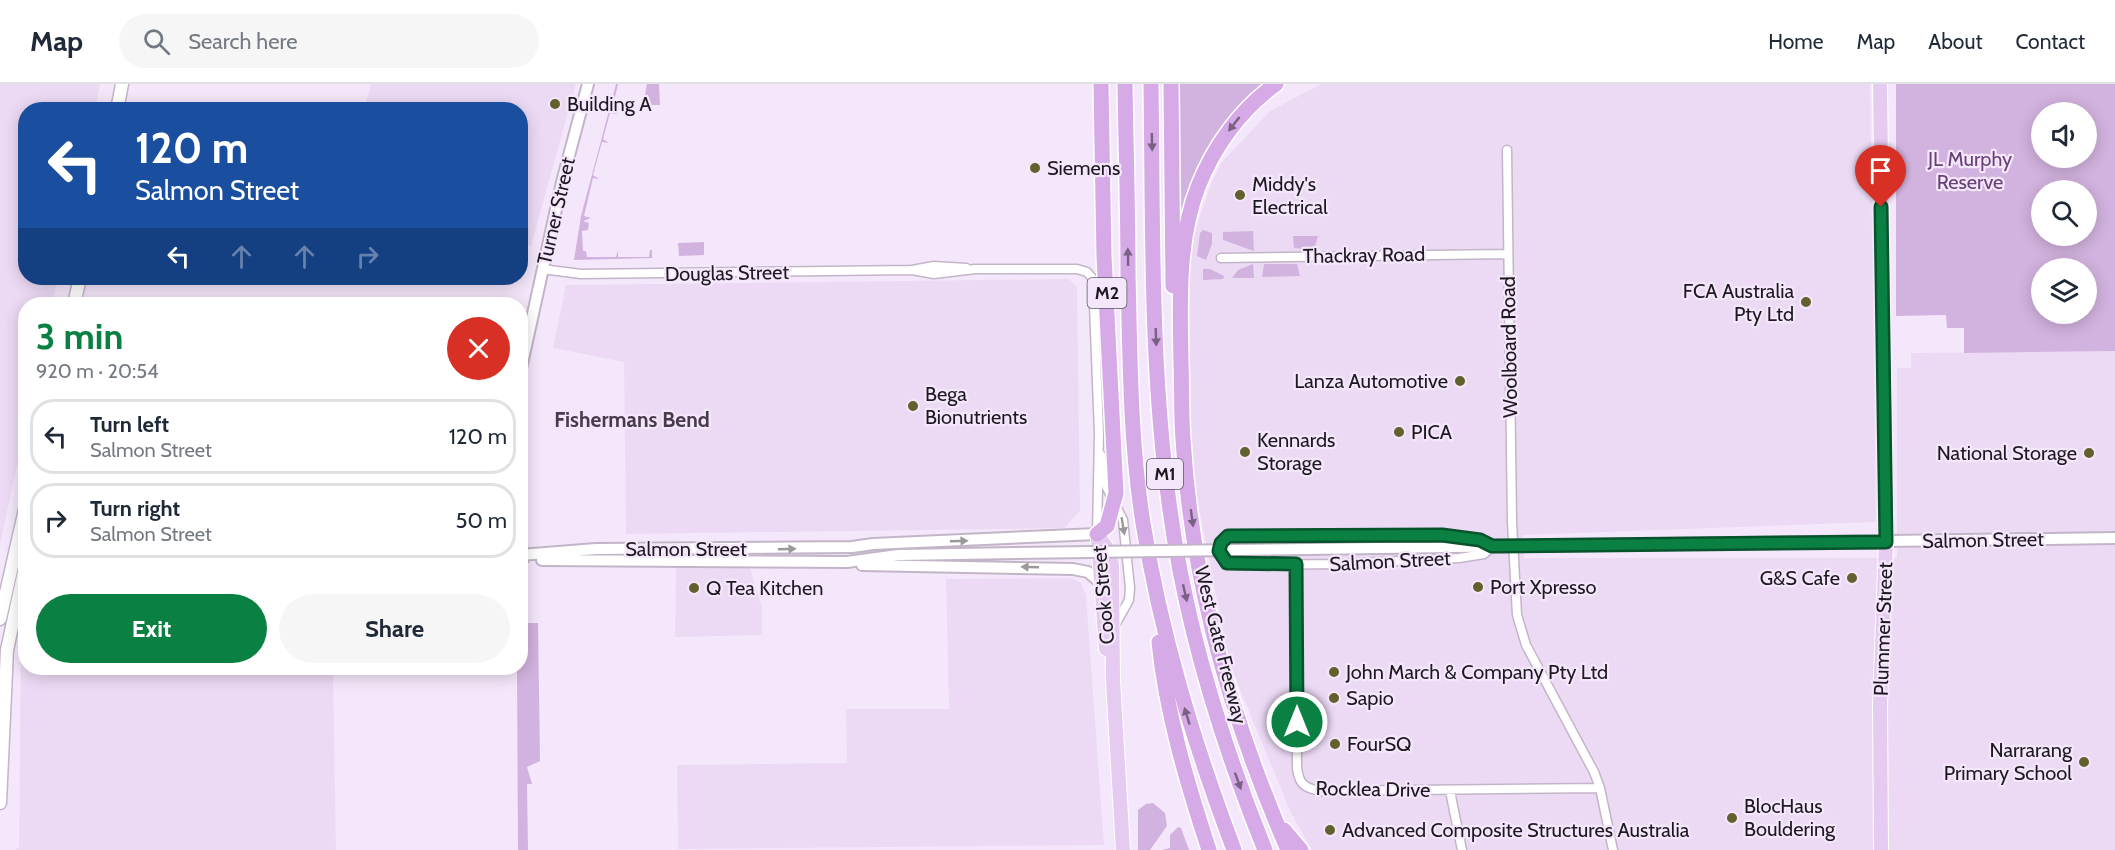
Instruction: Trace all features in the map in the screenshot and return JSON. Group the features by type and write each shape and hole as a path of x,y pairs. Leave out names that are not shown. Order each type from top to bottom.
{"highway":[{"name":"M2","path":"1102,84 1110,243 1125,421 1138,484"},
{"name":"M2","path":"1097,534 1107,526 1115,502 1116,452 1104,256 1102,84"},
{"name":"M1","path":"1125,84 1129,345 1138,484 1153,580 1182,699 1234,850"},
{"name":"West Gate Freeway","path":"1151,84 1158,397 1170,513 1182,579 1208,689 1236,775 1266,850"},
{"name":"M1","path":"1171,84 1173,269 1177,374 1194,530 1206,592 1234,706 1275,822 1288,850"},
{"path":"1183,439 1182,296 1190,213 1200,182 1219,145 1236,121 1276,84"},
{"path":"1153,580 1162,672 1195,807 1209,850"},
{"path":"1275,822 1301,850"}],"main road":[{"path":"119,102 122,84"},
{"name":"Plummer Street","path":"1880,84 1886,542 1880,704 1881,850"},
{"name":"Cook Street","path":"1097,534 1106,648 1113,680"},
{"name":"Cook Street","path":"1097,534 1107,548 1112,564 1115,626 1113,680 1125,846"},
{"path":"0,619 18,539"},
{"path":"0,803 6,652 18,598"}],"street":[{"name":"Turner Street","path":"528,336 542,269 588,84"},
{"name":"Woolboard Road","path":"1507,150 1513,545"},
{"name":"Thackray Road","path":"1221,258 1507,254"},
{"name":"Douglas Street","path":"542,269 581,274 912,270 954,266 975,269 1073,269 1086,272 1093,279 1095,288 1099,434"},
{"name":"Cook Street","path":"1099,434 1105,482 1122,520 1130,597 1115,626"},
{"path":"1097,534 1099,434"},
{"name":"Salmon Street","path":"528,557 852,547 873,544 1097,534"},
{"name":"Salmon Street","path":"1294,535 1442,535 1480,540 1492,546 1484,554 1459,558 1296,564 1231,564 1221,557 1220,547 1225,538 1232,536 1294,535"},
{"path":"1060,536 1069,549 1064,568"},
{"name":"Salmon Street","path":"847,562 898,555 2115,538"},
{"path":"1513,545 1516,603 1522,636 1600,788 1613,850"},
{"name":"Salmon Street","path":"852,547 898,555"},
{"name":"Salmon Street","path":"667,554 847,562 863,565 1064,568 1088,572 1102,584"},
{"path":"13,560 18,561"},
{"name":"Rocklea Drive","path":"1296,564 1299,780 1303,786 1321,791 1600,788"},
{"name":"Rocklea Drive","path":"1450,791 1462,850"}],"shaded area":[{"path":"0,84 100,84 96,102 18,102 18,285 56,285 54,297 18,297 18,460 0,545"},
{"path":"371,84 576,84 531,246 528,245 528,102 366,102"},
{"path":"1321,84 1870,84 1876,522 1523,535 1524,558 1897,558 1897,368 1911,368 1911,353 2115,351 2115,850 1312,850 1291,813 1230,665 1193,479 1185,311 1188,268 1194,234 1211,184 1221,163 1270,111"},
{"path":"1069,279 1077,287 1080,511 1064,528 626,534 624,362 553,348 566,285"},
{"path":"749,564 762,608 762,635 675,637 676,565"},
{"path":"1071,578 1081,583 1086,595 1104,845 678,849 677,765 847,763 846,709 949,709 946,579"},
{"path":"21,675 333,675 336,850 16,850 19,846"}],"green space":[{"path":"616,84 618,84 612,110 618,112 617,114 610,113 603,139 609,143 602,142 593,175 599,179 593,178 584,216 591,218 583,221 589,223 588,230 582,231 583,251 586,251 587,257 616,257 618,250 618,257 649,257 650,250 652,250 652,258 574,260 581,216"},
{"path":"647,84 659,84 660,105 643,105"},
{"path":"1178,84 1263,84 1222,127 1195,179 1183,217 1179,216"},
{"name":"JL Murphy Reserve","path":"1896,84 2115,84 2115,351 1964,353 1964,328 1947,328 1946,315 1896,316"},
{"path":"1203,230 1212,233 1212,244 1206,260 1197,256 1200,233"},
{"path":"1253,231 1254,251 1223,240 1223,232"},
{"path":"1293,236 1318,236 1314,250 1294,248"},
{"path":"704,242 704,255 679,256 678,243"},
{"path":"1253,264 1254,278 1232,278 1238,270"},
{"path":"1264,264 1297,264 1300,276 1262,277"},
{"path":"1203,269 1210,269 1224,276 1223,279 1203,280"},
{"path":"528,623 538,623 540,761 527,767 532,784 527,784 528,850 518,850 517,675 528,675"},
{"path":"1153,803 1165,813 1167,826 1150,850 1138,850 1138,810 1146,804"},
{"path":"1178,827 1181,828 1189,850 1162,850 1170,848 1170,835"}],"place":[{"name":"Building A","path":"555,104"},
{"name":"Siemens","path":"1035,168"},
{"name":"Middy's Electrical","path":"1240,195"},
{"name":"FCA Australia Pty Ltd","path":"1806,302"},
{"name":"Lanza Automotive","path":"1460,381"},
{"name":"Bega Bionutrients","path":"913,406"},
{"name":"PICA","path":"1399,432"},
{"name":"Kennards Storage","path":"1245,452"},
{"name":"National Storage","path":"2089,453"},
{"name":"G&S Cafe","path":"1852,578"},
{"name":"Port Xpresso","path":"1478,587"},
{"name":"Q Tea Kitchen","path":"694,588"},
{"name":"John March & Company Pty Ltd","path":"1334,672"},
{"name":"Sapio","path":"1334,698"},
{"name":"FourSQ","path":"1335,744"},
{"name":"Narrarang Primary School","path":"2084,762"},
{"name":"BlocHaus Bouldering","path":"1732,818"},
{"name":"Advanced Composite Structures Australia","path":"1330,830"}],"district":[{"name":"Fishermans Bend","path":"632,420"}],"route":[{"path":"1297,722 1296,564 1236,565 1227,563 1219,551 1221,543 1228,536 1442,535 1480,540 1492,546 1886,542 1881,207"}]}
